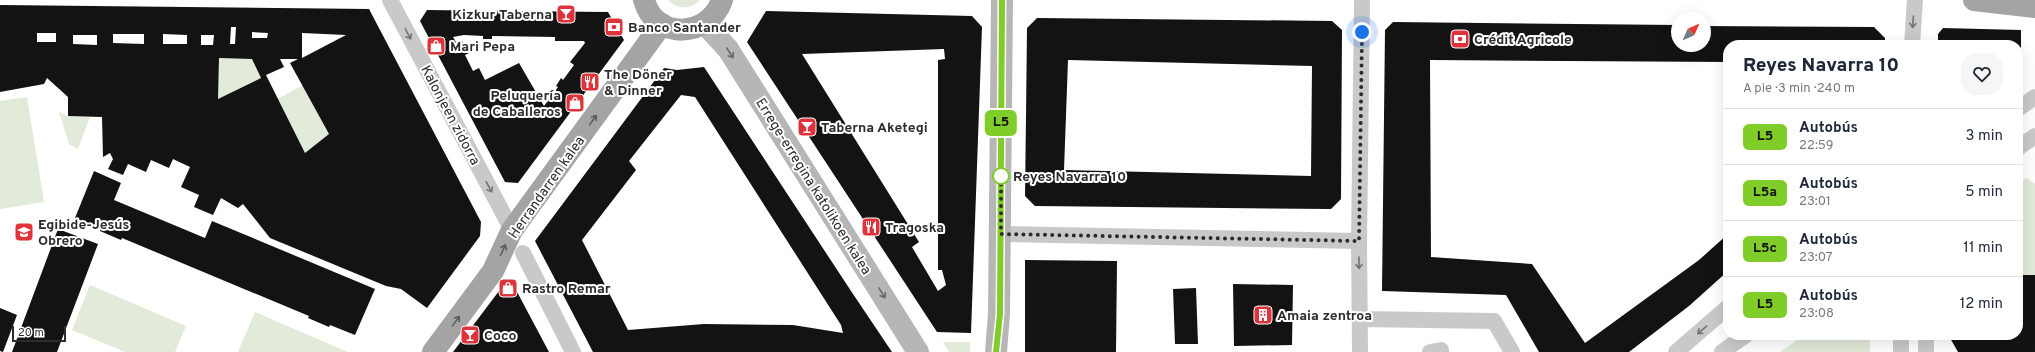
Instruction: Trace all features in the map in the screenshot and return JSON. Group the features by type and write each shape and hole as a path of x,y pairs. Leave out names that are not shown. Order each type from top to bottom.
{"main road":[{"path":"644,0 650,12 662,24 683,30 704,24 712,18 723,0"},
{"path":"996,352 1000,314 1002,0"},
{"path":"1974,0 2035,6"},
{"name":"Herrandarren kalea","path":"433,352 493,270 512,230 636,62 662,24"},
{"name":"Errege-erregina katolikoen kalea","path":"704,24 728,49 918,352"}],"street":[{"name":"Kalonjeen zidorra","path":"390,0 512,230"},
{"path":"1360,352 1359,241 1362,0"},
{"path":"1912,40 1915,0"},
{"path":"2023,105 2035,97"},
{"path":"2023,144 2035,136"},
{"path":"1001,234 1359,241"},
{"path":"523,253 573,352"},
{"path":"1676,352 1723,311"},
{"path":"1360,319 1494,321 1512,352"},
{"path":"1722,352 1739,340"},
{"path":"1901,340 1901,352"},
{"path":"1926,340 1926,352"},
{"path":"1430,352 1441,350 1441,352"}],"green space":[{"path":"668,0 700,0 692,6 684,8 676,6"},
{"path":"219,58 252,59 261,78 218,99"},
{"path":"303,85 329,134 305,153 278,99"},
{"path":"27,97 44,202 0,209 0,101"},
{"path":"59,112 68,116 90,117 78,149 69,144"},
{"path":"2026,178 2035,184 2035,275 2023,275 2023,180"},
{"path":"90,285 186,326 175,352 125,352 72,330"},
{"path":"255,312 348,352 238,352"},
{"path":"1797,340 1870,340 1870,352 1780,352"},
{"path":"943,342 970,342 970,352 949,352"}],"building":[{"path":"0,5 369,9 481,222 480,236 427,308 401,289 386,286 270,238 243,204 238,208 221,198 213,215 194,207 199,195 181,187 190,167 173,159 169,168 151,160 146,172 128,164 123,175 108,169 113,159 110,153 103,157 102,117 68,116 68,97 47,78 44,84 0,92","holes":["231,27 236,27 235,44 230,44","252,32 268,33 267,38 252,38","37,33 56,33 56,42 37,42","302,33 346,35 302,58","113,34 144,34 144,44 113,43","163,34 187,35 187,44 163,44","73,35 97,35 97,45 73,44","201,35 214,35 213,45 201,45","219,58 252,59 261,78 218,99","280,59 298,59 290,63 329,134 305,153 266,75 284,67"]},
{"path":"427,10 608,12 624,40 518,183 505,182 420,21","holes":["464,35 483,36 483,39 492,39 492,36 555,37 555,41 584,41 585,43 570,62 574,65 563,80 561,78 556,86 558,87 544,106 519,63 485,80 479,68 473,71 465,55 469,53 462,41 457,44 453,37"]},
{"path":"766,11 972,16 982,27 971,333 937,332 747,42","holes":["944,49 945,59 938,60 938,270 942,270 946,285 938,291 912,247 919,242 802,54"]},
{"path":"1037,18 1332,21 1342,30 1341,199 1331,209 1035,206 1025,196 1027,28","holes":["1068,60 1312,66 1311,176 1064,170"]},
{"path":"1393,22 1671,25 1671,52 1711,52 1711,26 1874,27 1885,38 1885,40 1723,40 1723,62 1430,60 1431,257 1532,264 1585,343 1699,260 1723,238 1723,275 1689,306 1629,352 1539,352 1506,295 1382,291 1385,30"},
{"path":"1943,28 2021,30 2021,40 1938,40 1938,34"},
{"path":"704,67 892,352 593,352 535,241 664,68 677,70","holes":["681,95 695,97 841,325 843,333 793,325 704,324 628,330 582,240 636,170 629,161"]},
{"path":"94,171 121,183 114,200 205,238 212,221 375,289 355,335 330,325 329,327 308,318 309,316 122,238 121,240 75,218"},
{"path":"58,229 98,244 57,352 12,352"},
{"path":"1025,260 1117,261 1116,352 1025,352"},
{"path":"2023,275 2035,275 2035,352 1958,352 1951,340 2023,340"},
{"name":"Amaia zentroa","path":"1233,284 1293,285 1292,345 1234,346"},
{"path":"502,287 515,288 549,352 453,352"},
{"path":"1196,288 1198,344 1175,344 1173,289"},
{"path":"0,308 17,315 3,352 0,351"}],"bus line":[{"name":"L5","path":"996,352 1000,314 1002,0"}],"place":[{"name":"Kizkur Taberna","path":"566,14"},
{"name":"Banco Santander","path":"614,27"},
{"name":"Crédit Agricole","path":"1460,39"},
{"name":"Mari Pepa","path":"436,46"},
{"name":"The Döner & Dinner","path":"590,82"},
{"name":"Peluquería de Caballeros","path":"575,103"},
{"name":"Taberna Aketegi","path":"807,127"},
{"name":"Reyes Navarra 10","path":"1001,176"},
{"name":"Tragoska","path":"871,227"},
{"name":"Egibide-Jesús Obrero","path":"24,232"},
{"name":"Rastro Remar","path":"508,288"},
{"name":"Amaia zentroa","path":"1263,315"},
{"name":"Coco","path":"470,335"}],"route":[{"path":"1001,176 1001,173 1001,234 1359,241 1362,32"}]}
